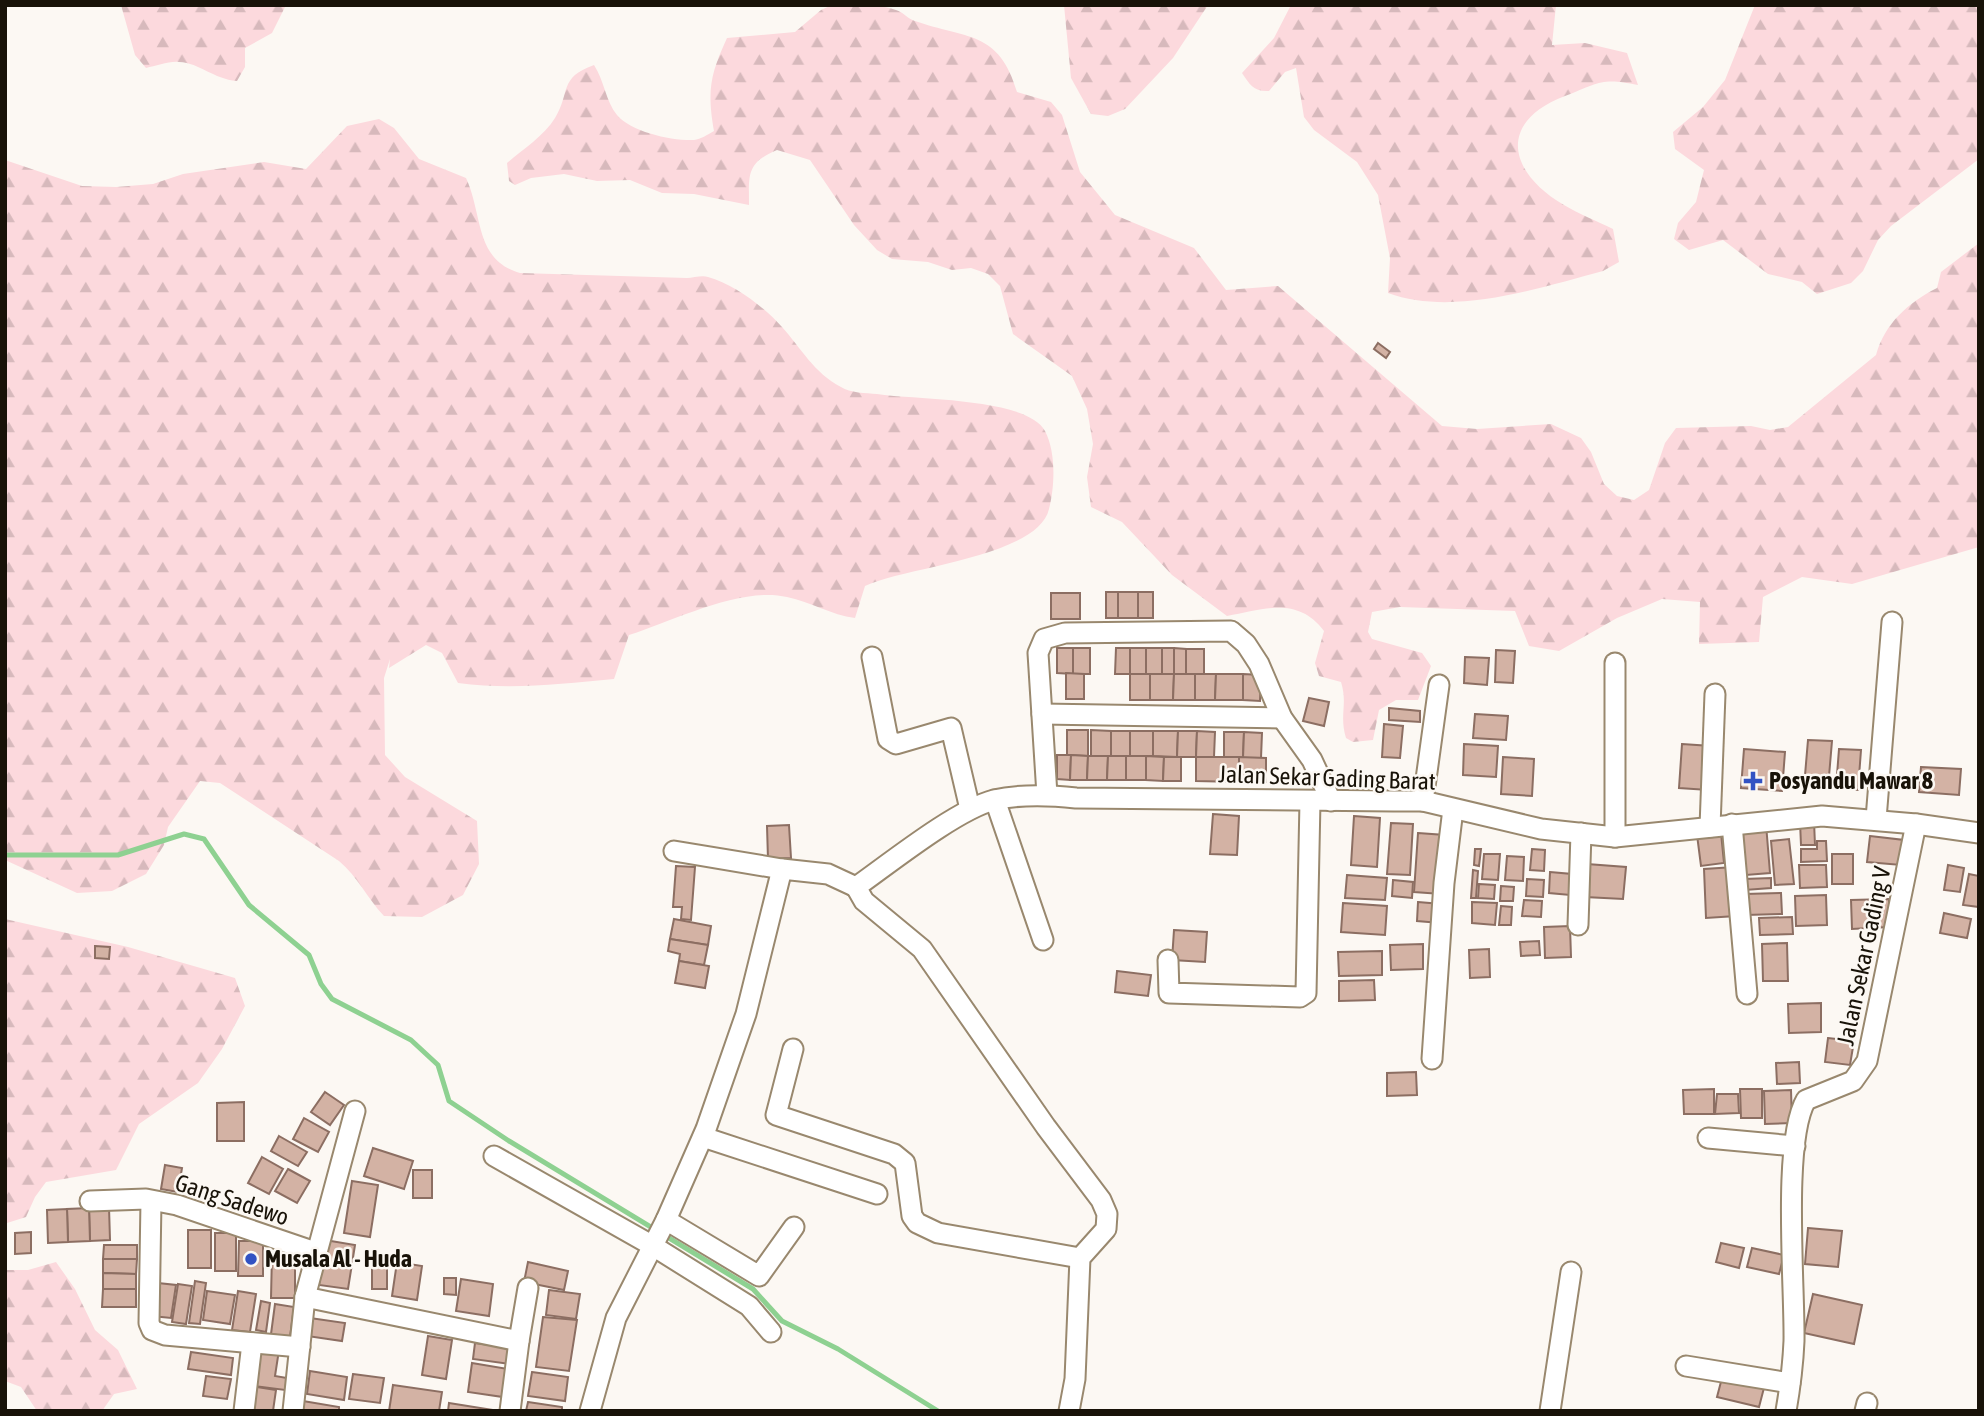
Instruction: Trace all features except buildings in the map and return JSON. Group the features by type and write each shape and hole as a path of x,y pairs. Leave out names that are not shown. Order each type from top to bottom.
{"street":[{"path":"1876,819 1892,622"},
{"path":"1047,795 1038,653 1044,639 1065,632 1231,631 1246,644 1259,664 1282,718 1312,760 1331,801"},
{"path":"872,657 888,739 896,744 951,728 971,809"},
{"path":"1615,663 1615,837"},
{"path":"1423,802 1439,685"},
{"path":"1710,827 1715,694"},
{"path":"1042,714 1282,718"},
{"name":"Jalan Sekar Gading Barat","path":"856,887 971,809 995,800 1047,795 1423,802 1541,829 1615,837 1822,816 1876,819 1979,833"},
{"path":"995,800 1044,940"},
{"path":"1168,960 1169,993 1300,997 1306,993 1310,801"},
{"path":"1432,1059 1444,883 1453,809"},
{"path":"1732,824 1747,994"},
{"name":"Jalan Sekar Gading V","path":"1795,1146 1798,1119 1806,1100 1853,1081 1867,1061 1916,824"},
{"path":"1578,925 1581,833"},
{"path":"674,851 828,874 856,887 873,909 922,949 1046,1127 1101,1200 1107,1214 1106,1229 1080,1258 1075,1378 1069,1411"},
{"path":"590,1411 617,1318 664,1224 703,1137 746,1014 782,869"},
{"path":"793,1049 776,1115 900,1159 905,1163 912,1216 917,1223 938,1233 1080,1258"},
{"name":"Gang Sadewo","path":"293,1411 305,1297 355,1111"},
{"path":"703,1137 877,1194"},
{"path":"1708,1138 1795,1146 1794,1342 1786,1411"},
{"path":"494,1156 653,1245 749,1306 771,1332"},
{"path":"151,1200 149,1323 152,1330 165,1335 300,1347"},
{"name":"Gang Sadewo","path":"90,1201 151,1200 177,1205 315,1252"},
{"path":"664,1224 759,1276 794,1227"},
{"path":"1550,1411 1571,1272"},
{"path":"510,1411 528,1288"},
{"path":"305,1297 519,1341"},
{"path":"244,1411 252,1343"},
{"path":"1686,1366 1790,1383"}],"green space":[{"path":"121,5 286,5 272,33 245,48 245,67 237,81 228,80 187,63 171,62 146,68 135,55"},
{"path":"832,5 881,6 899,11 912,20 965,35 990,47 1001,57 1010,72 1017,92 1051,102 1062,115 1080,172 1115,215 1194,248 1226,290 1278,286 1442,426 1477,429 1551,424 1581,438 1591,452 1604,484 1617,496 1634,500 1649,490 1665,443 1676,428 1751,426 1770,430 1788,427 1876,355 1885,333 1899,315 1916,300 1937,288 1941,272 1979,243 1979,547 1852,584 1802,577 1763,597 1759,642 1699,644 1700,602 1662,599 1617,618 1559,651 1529,646 1515,611 1400,607 1372,612 1368,632 1372,639 1422,653 1431,666 1418,700 1396,700 1379,710 1373,740 1353,742 1346,738 1344,730 1341,682 1319,676 1315,663 1324,631 1314,620 1292,609 1280,608 1227,616 1172,575 1122,522 1091,507 1087,477 1093,444 1087,409 1072,376 1013,334 1000,286 988,274 971,268 952,270 928,262 892,259 877,250 854,225 810,160 777,150 760,160 751,171 749,205 694,194 662,193 630,180 597,181 564,174 531,178 515,185 509,181 507,163 550,125 560,109 570,81 583,70 594,65 613,110 623,121 642,131 664,137 697,139 714,131 712,83 727,38 795,32 821,10"},
{"path":"1064,5 1208,5 1173,58 1125,109 1108,116 1091,114 1071,78"},
{"path":"1291,5 1556,5 1552,45 1585,43 1627,53 1638,85 1600,83 1543,107 1528,119 1520,133 1518,148 1522,163 1531,178 1545,192 1570,208 1613,229 1619,262 1603,271 1552,285 1468,301 1413,300 1388,293 1390,258 1378,195 1357,162 1314,130 1304,117 1296,68 1285,72 1269,91 1253,87 1242,73 1274,38"},
{"path":"1755,5 1979,5 1979,159 1891,226 1878,240 1863,271 1851,283 1817,294 1802,282 1768,274 1723,240 1689,250 1674,239 1678,223 1696,202 1704,170 1675,149 1673,132 1703,107 1725,80"},
{"path":"379,119 394,128 419,159 466,178 487,247 505,267 520,273 708,277 728,285 758,304 782,327 823,375 845,389 993,406 1034,420 1049,439 1053,459 1049,509 1040,525 1021,539 968,558 865,586 855,618 787,597 749,596 728,600 629,635 614,679 536,686 478,685 458,683 442,653 426,645 389,668 390,659 384,678 385,755 405,777 477,821 479,864 463,895 422,917 384,916 339,861 220,783 200,781 168,827 164,845 146,874 112,891 77,893 5,860 5,160 82,186 153,184 183,174 264,162 306,169 347,126"},
{"path":"5,919 128,947 235,978 245,1006 222,1049 198,1083 139,1124 116,1170 46,1182 35,1197 26,1217 7,1223 5,1247"},
{"path":"56,1262 75,1289 95,1330 118,1350 137,1389 114,1394 102,1411 37,1411 21,1387 5,1381 5,1270 28,1270"}],"waterway":[{"path":"5,855 118,855 184,834 204,839 249,905 309,955 321,984 332,999 411,1040 438,1065 449,1101 509,1141 753,1289 782,1321 838,1349 938,1411"}],"place":[{"name":"Posyandu Mawar 8","path":"1753,781"},
{"name":"Musala Al - Huda","path":"251,1259"}]}
